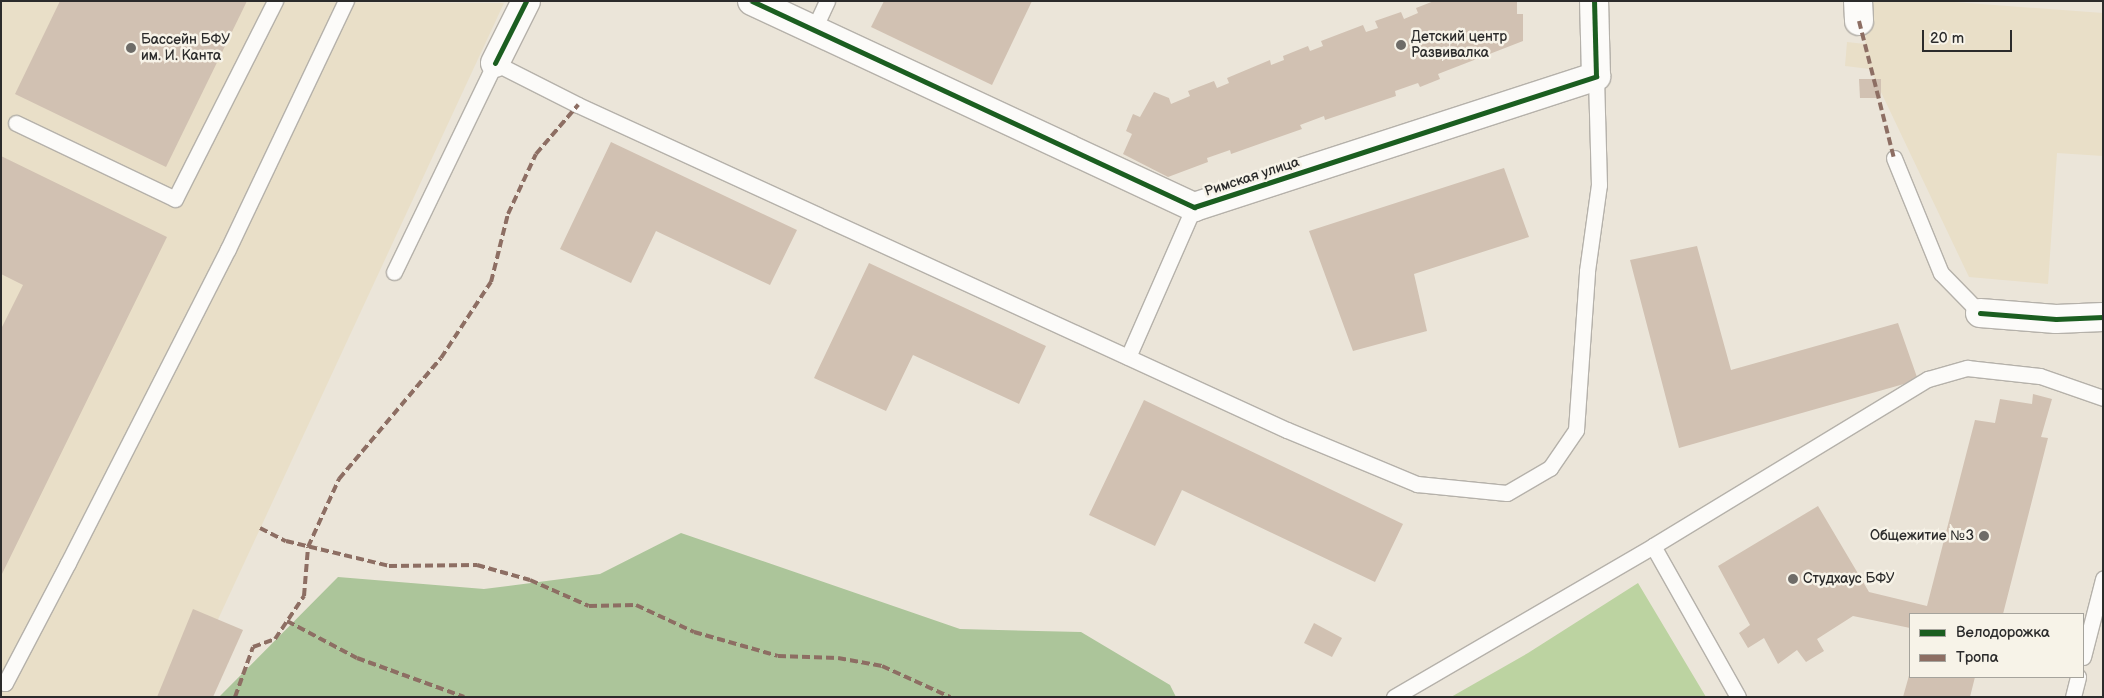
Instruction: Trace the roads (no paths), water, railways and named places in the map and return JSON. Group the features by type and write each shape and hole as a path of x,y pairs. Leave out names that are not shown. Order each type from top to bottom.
{"street":[{"path":"495,63 526,1"},
{"name":"Римская улица","path":"752,1 1194,208 1596,76"},
{"path":"1594,1 1596,76"},
{"path":"1980,313 2056,319 2103,317"}],"lane":[{"path":"16,123 175,199 275,1"},
{"path":"1,682 5,683 64,571 219,266 346,1"},
{"path":"813,31 827,1"},
{"path":"394,272 495,63 578,105 1287,430 1417,484 1507,493 1550,468 1576,430 1587,271 1599,185 1596,76"},
{"path":"1894,158 1941,274 1980,313"},
{"path":"1128,357 1194,208"},
{"path":"1394,697 1653,546 1928,379 1967,368 2040,376 2103,398"},
{"path":"1653,546 1738,697"},
{"path":"2084,655 2096,637 2103,579"},
{"path":"2073,697 2078,678"}],"place":[{"name":"Детский центр Развивалка","path":"1401,45"},
{"name":"Басcейн БФУ им. И. Канта","path":"131,48"},
{"name":"Общежитие №3","path":"1984,536"},
{"name":"Студхаус БФУ","path":"1793,579"}]}
